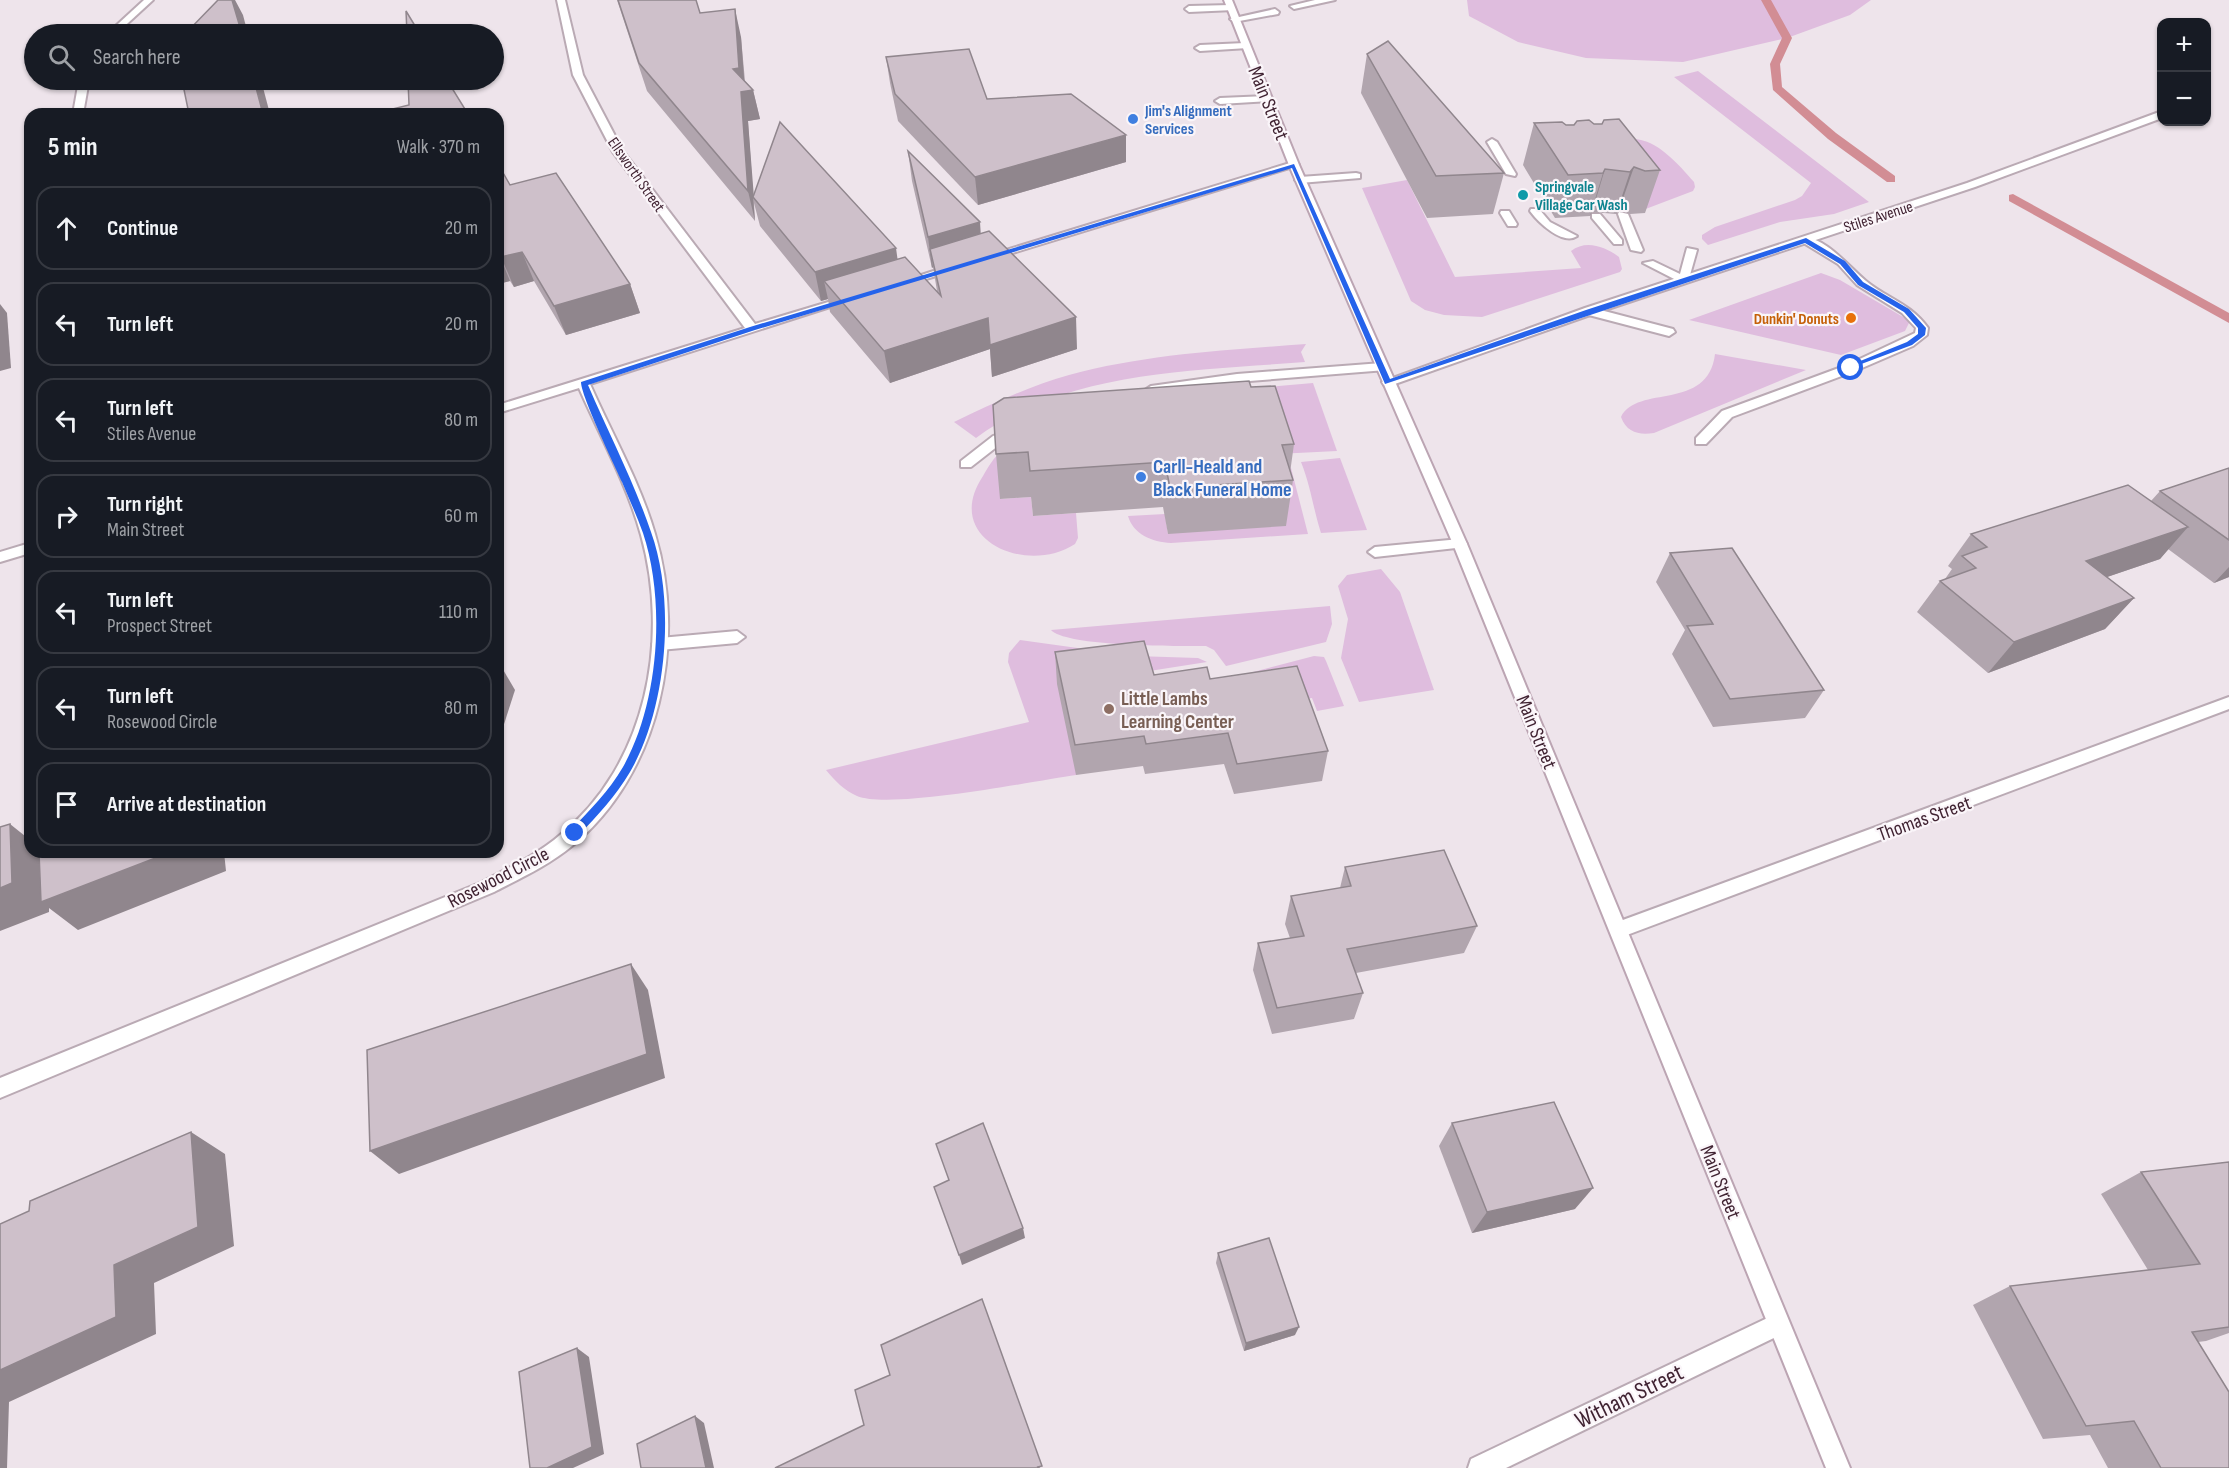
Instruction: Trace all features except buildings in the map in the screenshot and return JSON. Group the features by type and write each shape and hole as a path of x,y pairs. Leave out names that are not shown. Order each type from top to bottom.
{"street":[{"path":"122,24 149,0"},
{"name":"Ellsworth Street","path":"561,0 578,75 618,152 752,328"},
{"path":"1294,6 1331,0"},
{"path":"1189,9 1275,12"},
{"name":"Main Street","path":"1231,9 1297,173 1460,544 1838,1468"},
{"path":"1200,48 1245,46"},
{"path":"79,108 82,90"},
{"path":"1220,101 1268,99"},
{"name":"Stiles Avenue","path":"1141,392 1237,378 1385,375 1589,311 1971,185 2157,116"},
{"path":"1491,142 1511,174"},
{"path":"893,286 1297,173 1356,176"},
{"path":"1535,211 1546,224 1571,236"},
{"path":"1505,213 1512,224"},
{"path":"1623,214 1638,250"},
{"path":"1596,216 1618,242"},
{"path":"1701,441 1727,414 1851,368 1909,344 1921,335 1922,328 1915,318 1861,283 1842,262 1806,240"},
{"path":"1649,263 1684,280 1690,250"},
{"path":"504,407 584,384 752,328 861,295"},
{"path":"1589,311 1669,332"},
{"name":"Rosewood Circle","path":"0,1088 488,887 534,863 575,833 605,801 627,769 643,735 654,690 660,644 661,603 648,534 584,384"},
{"path":"966,464 998,440 1030,426"},
{"path":"1375,552 1460,544"},
{"path":"0,557 24,550"},
{"path":"660,644 737,637"},
{"name":"Thomas Street","path":"1619,930 2229,703"},
{"name":"Witham Street","path":"1480,1468 1778,1324"}],"shaded area":[{"path":"1467,0 1871,0 1850,15 1787,38 1683,62 1586,58 1518,42 1469,16"},
{"path":"1698,71 1869,202 1834,214 1780,222 1708,245 1702,239 1702,235 1715,227 1795,200 1802,196 1811,183 1674,77"},
{"path":"1633,139 1651,143 1667,154 1694,182 1693,191 1643,210"},
{"path":"1407,180 1455,277 1581,268 1571,251 1583,245 1608,250 1619,257 1622,269 1620,272 1482,317 1444,315 1425,310 1411,301 1362,188"},
{"path":"1821,273 1840,280 1910,321 1905,331 1841,355 1689,320"},
{"path":"1306,344 1301,352 1305,362 1177,372 1092,386 1051,399 1012,416 976,438 954,422 1040,384 1098,368 1187,354"},
{"path":"1715,354 1806,370 1654,433 1634,432 1627,427 1621,417 1629,407 1641,401 1686,391 1700,384 1710,372"},
{"path":"1313,383 1337,451 1277,454 1220,391"},
{"path":"1002,451 1000,499 1031,497 1033,516 1076,513 1078,538 1075,544 1055,553 1034,556 1013,553 995,546 981,534 973,518 973,498 989,466"},
{"path":"1340,458 1367,530 1321,533 1301,462"},
{"path":"1290,464 1308,534 1171,543 1144,536 1134,528 1128,516 1165,514 1168,534"},
{"path":"1381,569 1400,592 1434,690 1359,702 1341,658 1348,619 1338,586 1347,575"},
{"path":"1330,606 1332,624 1326,642 1226,666 1214,650 1206,646 1100,643 1061,636 1051,630"},
{"path":"1020,640 1135,656 1198,658 1207,662 1143,672 1076,775 930,797 874,799 857,796 848,791 826,770 1029,722 1008,662 1009,653"},
{"path":"1314,656 1324,657 1344,706 1317,711 1312,698 1292,701 1238,676"}],"waterway":[{"path":"1766,0 1787,38 1775,64 1777,88 1832,136 1891,179"},
{"path":"2013,198 2229,319"}],"place":[{"name":"Jim's Alignment Services","path":"1133,119"},
{"name":"Springvale Village Car Wash","path":"1523,195"},
{"name":"Dunkin' Donuts","path":"1851,318"},
{"name":"Carll-Heald and Black Funeral Home","path":"1141,477"},
{"name":"Little Lambs Learning Center","path":"1109,709"}],"route":[{"path":"575,833 605,801 627,769 643,735 654,690 660,644 661,603 657,569 648,534 584,384 752,328 1294,165 1388,382 1589,311 1806,240 1842,262 1861,283 1906,310 1920,323 1922,328 1921,335 1909,344 1851,368"}]}
